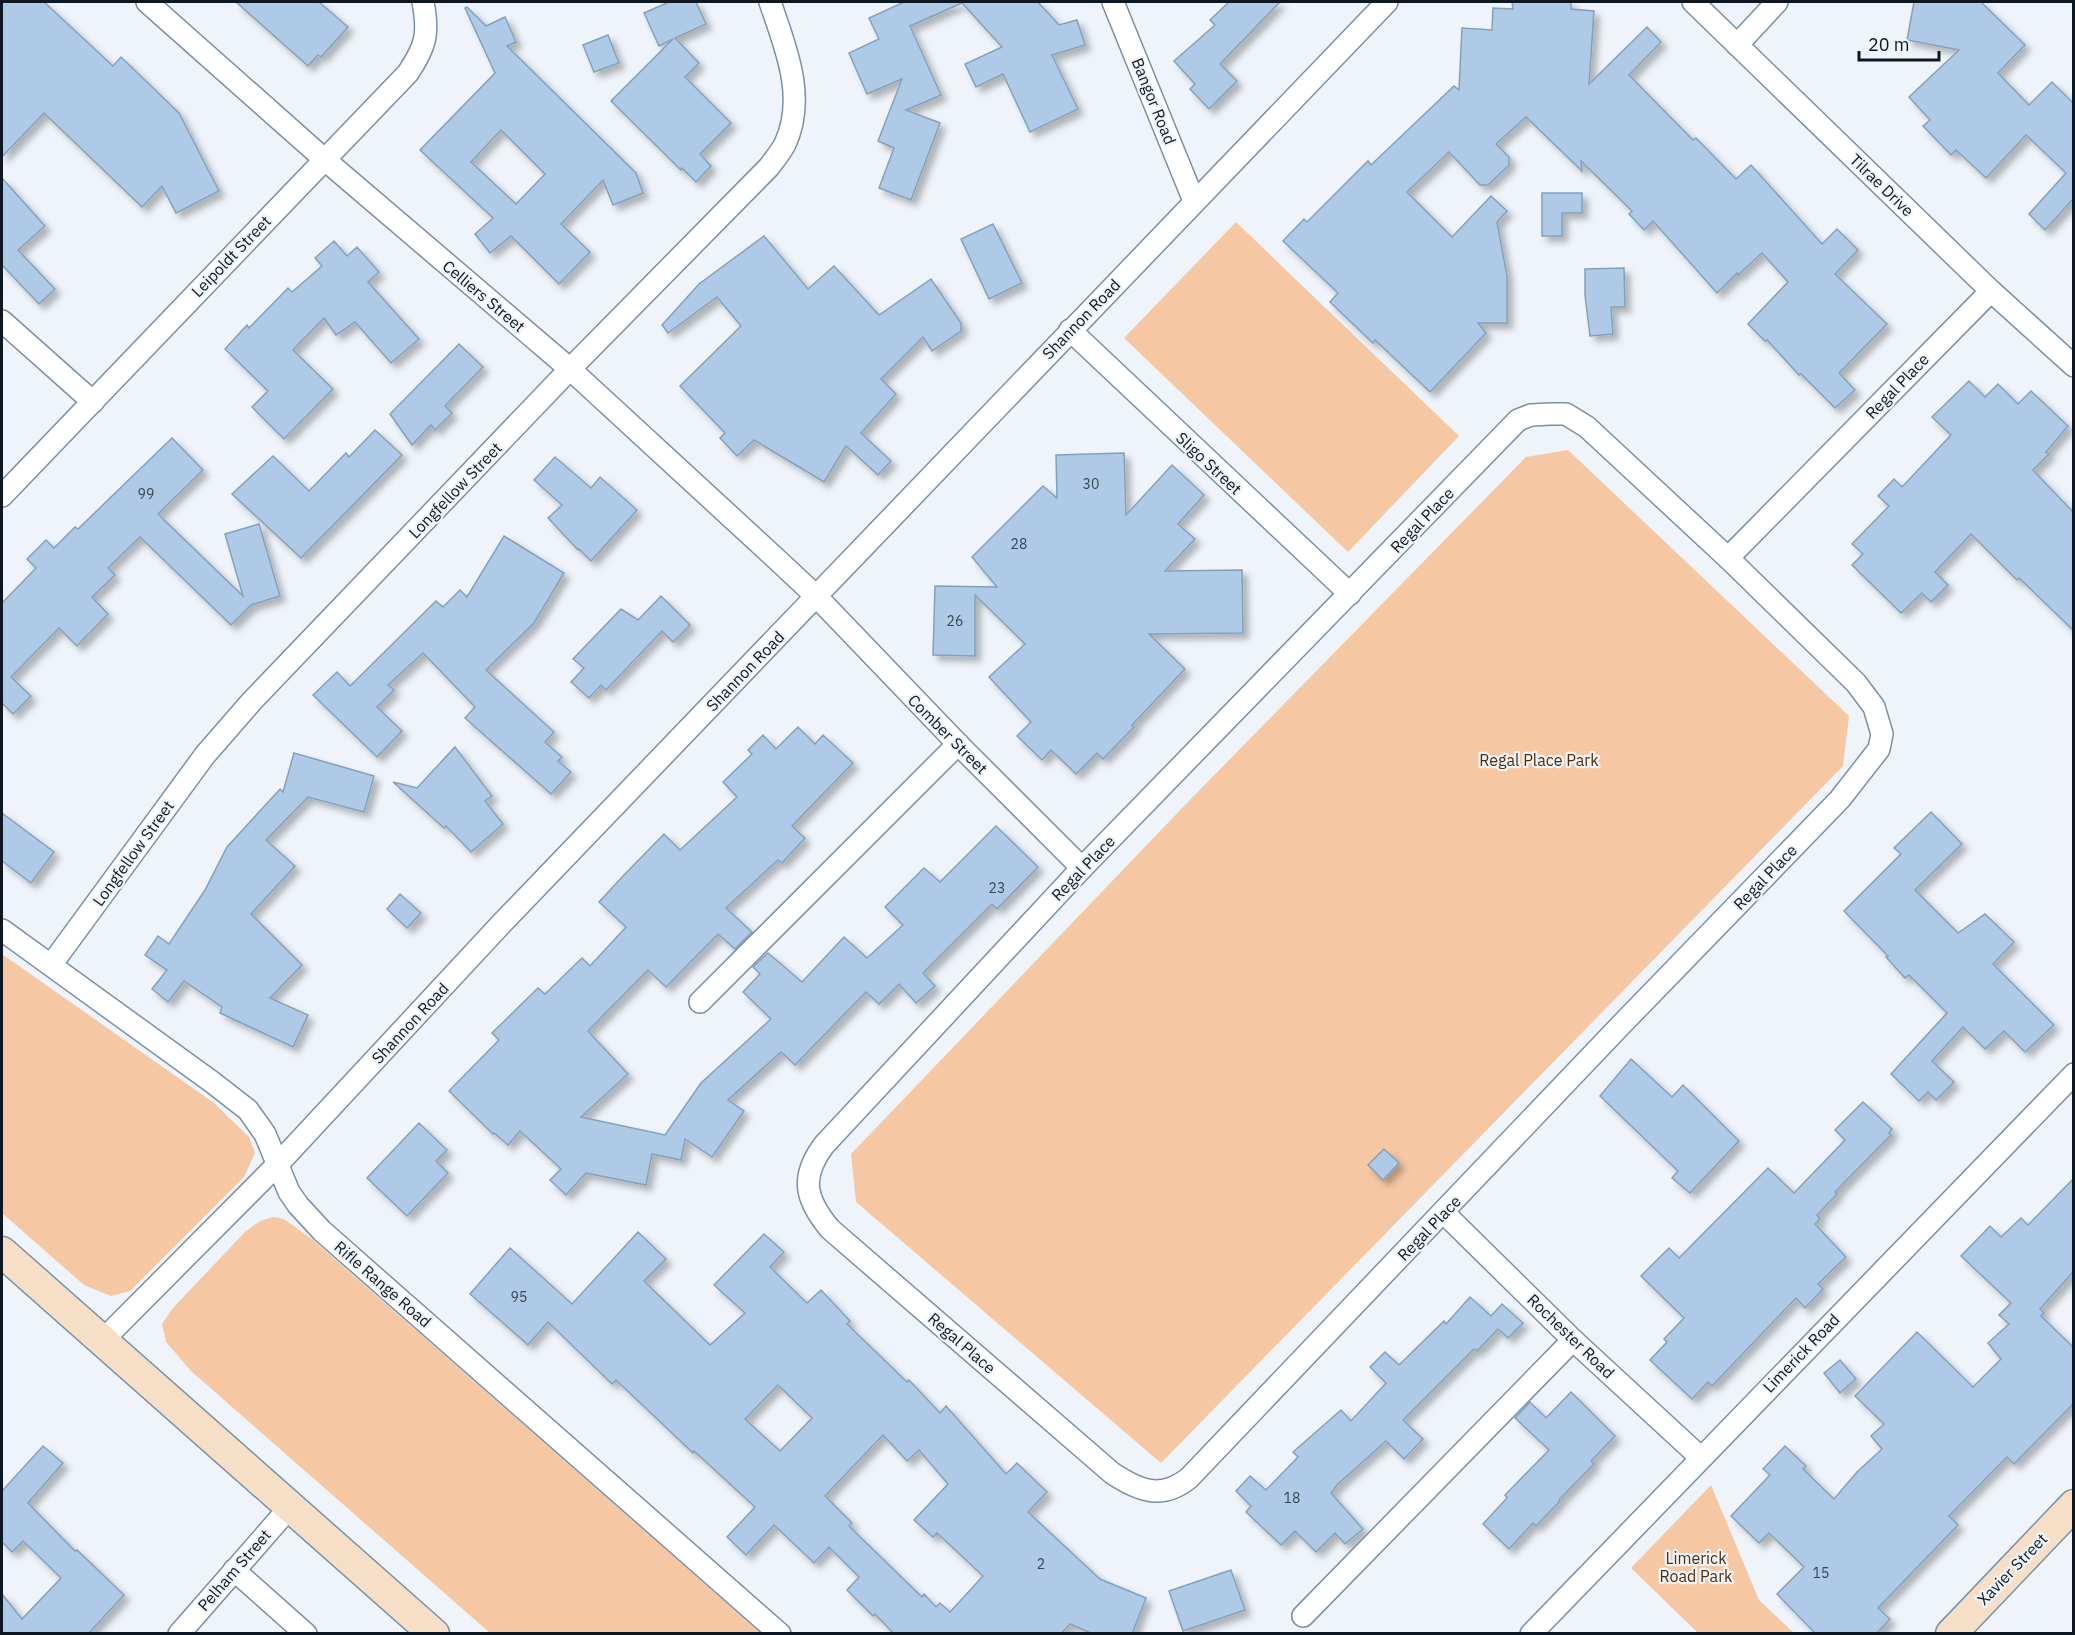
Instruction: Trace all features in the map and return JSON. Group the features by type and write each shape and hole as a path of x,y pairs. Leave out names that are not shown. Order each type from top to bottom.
{"main road":[{"path":"2,1252 434,1634"},
{"name":"Xavier Street","path":"1951,1634 2073,1505"}],"street":[{"name":"Celliers Street","path":"147,2 324,159 570,369 816,596"},
{"name":"Leipoldt Street","path":"2,496 408,73 421,55 427,37 423,2"},
{"name":"Longfellow Street","path":"51,966 213,746 252,701 570,369 769,167 785,144 793,117 794,98 791,69 770,2"},
{"name":"Bangor Road","path":"1113,2 1194,201"},
{"name":"Shannon Road","path":"103,1340 278,1164 512,914 1387,2"},
{"name":"Tilrae Drive","path":"1693,2 1991,291 2073,366"},
{"path":"1737,45 1777,2"},
{"name":"Regal Place","path":"1728,558 1991,291"},
{"path":"2,321 93,402"},
{"name":"Sligo Street","path":"1070,330 1350,594"},
{"name":"Regal Place","path":"1566,414 1587,427 1728,558 1856,683 1874,706 1882,734 1879,749 1840,799 1180,1485 1157,1492 1134,1486 1112,1473 830,1230 813,1205 809,1194 809,1173 813,1160 824,1144 1082,868 1518,420 1531,415 1566,414"},
{"name":"Comber Street","path":"816,596 958,744 1082,868"},
{"path":"700,1002 958,744"},
{"name":"Rifle Range Road","path":"2,930 248,1110 265,1134 289,1192 322,1231 780,1634"},
{"name":"Limerick Road","path":"1531,1634 2073,1074"},
{"name":"Rochester Road","path":"1444,1213 1573,1340 1700,1457"},
{"path":"1303,1616 1573,1340"},
{"name":"Pelham Street","path":"179,1634 290,1507"},
{"path":"234,1570 306,1634"}],"green space":[{"path":"1236,222 1459,436 1348,552 1124,338"},
{"name":"Regal Place Park","path":"1568,450 1849,716 1843,766 1161,1463 856,1202 851,1154 1185,805 1526,457"},
{"path":"2,954 214,1103 249,1137 255,1153 244,1177 130,1291 111,1296 84,1285 2,1213"},
{"path":"273,1217 284,1219 313,1240 761,1633 490,1633 191,1371 166,1342 162,1324 172,1309 245,1232 260,1221"},
{"name":"Limerick Road Park","path":"1711,1485 1759,1600 1794,1633 1698,1633 1631,1568"}],"building":[{"path":"2,2 44,2 113,66 121,57 179,113 219,191 176,213 162,186 142,207 44,113 2,157"},
{"path":"236,2 319,2 348,27 321,57 318,55 308,66"},
{"path":"669,2 696,2 706,24 675,38 699,63 685,77 731,123 700,154 711,166 696,182 611,101 673,39 659,46 644,13"},
{"path":"904,2 1038,2 1059,25 1077,20 1085,45 1052,55 1078,109 1030,132 1003,74 976,87 965,64 1002,47 962,3 910,26 941,95 906,110 940,123 911,200 879,188 894,148 878,141 902,79 867,94 849,53 879,39 869,18"},
{"path":"1229,2 1280,2 1220,64 1237,81 1209,109 1190,89 1195,84 1174,61 1215,25 1210,20"},
{"path":"1512,2 1571,2 1571,9 1594,11 1589,84 1647,27 1661,42 1629,75 1693,140 1696,138 1736,179 1751,165 1822,244 1837,229 1858,250 1835,274 1887,324 1839,373 1855,390 1835,408 1748,324 1788,282 1762,253 1717,293 1653,221 1644,230 1629,214 1632,211 1581,161 1582,171 1526,117 1496,144 1509,157 1509,165 1488,185 1480,185 1449,152 1407,192 1452,237 1491,196 1507,211 1497,222 1507,276 1507,323 1478,323 1486,333 1430,392 1375,340 1373,343 1330,302 1338,293 1283,241 1304,219 1307,222 1368,161 1371,165 1454,86 1459,90 1462,28 1492,30 1493,8 1513,9"},
{"path":"1914,2 1981,2 2025,45 1998,73 2029,105 2052,82 2073,103 2073,199 2045,230 2029,214 2066,173 2026,135 1986,178 1956,150 1951,155 1923,126 1930,120 1909,97 1959,50 1907,40"},
{"path":"467,7 486,26 505,17 516,42 507,46 636,173 643,193 613,205 603,180 561,224 590,252 559,284 511,236 490,253 475,234 493,218 420,150 495,73 465,8","holes":["501,130 545,174 516,204 471,162"]},
{"path":"608,35 619,63 594,72 583,45"},
{"path":"2,178 45,226 18,250 55,289 39,304 2,265"},
{"path":"1542,193 1582,193 1582,213 1562,213 1562,236 1542,236"},
{"path":"993,224 1022,283 989,299 961,239"},
{"path":"764,236 808,289 834,266 879,315 931,279 961,323 961,331 932,351 923,337 881,379 896,394 861,433 891,461 878,475 846,446 824,482 754,440 737,456 720,438 725,433 680,386 741,326 717,297 668,333 662,325 699,284"},
{"path":"334,241 347,256 357,247 379,272 368,282 419,339 391,363 355,322 336,335 324,318 293,350 333,389 284,439 252,407 268,391 225,349 247,325 249,328 288,288 292,292 322,266 315,258"},
{"path":"1624,268 1625,307 1611,307 1613,334 1590,336 1585,295 1585,269"},
{"path":"459,344 483,367 445,406 452,413 435,430 431,425 412,445 390,414"},
{"path":"1969,381 1985,397 1998,384 2018,404 2031,391 2068,426 2046,452 2049,454 2033,470 2073,512 2073,630 2019,578 2017,580 1971,534 1935,572 1948,585 1931,602 1922,593 1901,613 1852,565 1863,554 1852,544 1889,506 1878,496 1894,479 1902,487 1951,435 1932,417"},
{"path":"375,430 402,455 301,558 232,494 273,456 309,491 346,453 349,457"},
{"path":"172,438 203,470 158,514 243,596 225,534 259,524 280,596 251,605 231,625 140,537 108,568 115,575 92,597 108,614 77,646 59,628 11,677 31,696 13,714 2,703 2,603 36,568 27,559 46,540 54,548 75,527 78,529"},
{"path":"1124,453 1126,515 1172,465 1204,495 1178,524 1195,539 1165,571 1242,570 1243,633 1149,634 1185,669 1103,759 1097,753 1076,774 1051,750 1042,760 1017,736 1031,722 989,677 1025,644 975,595 975,656 933,655 935,586 997,587 972,557 1043,486 1057,498 1056,455"},
{"path":"555,457 591,488 600,477 637,510 591,561 548,518 562,505 534,480"},
{"path":"504,536 564,573 534,623 486,670 554,732 545,742 562,757 558,761 571,772 551,794 465,718 475,707 423,653 388,685 394,690 377,707 402,731 377,757 313,695 337,672 350,686 436,601 443,607 460,590 467,597"},
{"path":"661,596 690,625 673,642 662,631 606,690 601,685 589,698 571,682 584,668 573,659 621,609 638,620"},
{"path":"798,727 815,744 823,735 853,763 792,826 805,838 782,863 778,860 726,908 752,932 735,949 718,934 666,987 648,970 588,1031 628,1074 581,1117 665,1135 701,1083 771,1019 743,992 760,974 753,967 768,953 802,982 844,937 867,958 903,925 885,907 924,868 940,882 996,826 1038,867 997,909 992,904 923,973 935,986 916,1003 899,984 879,1004 866,992 795,1065 781,1052 728,1100 744,1111 712,1157 685,1139 681,1160 652,1154 646,1185 586,1173 566,1195 550,1180 561,1169 520,1131 508,1145 493,1134 449,1091 499,1040 492,1033 538,988 545,994 582,958 590,966 626,927 599,902 623,876 664,834 680,850 737,797 723,782 752,754 748,750 763,735 776,749"},
{"path":"455,747 492,796 485,801 503,824 471,852 446,826 444,828 393,782 417,788"},
{"path":"294,753 374,776 364,812 308,797 266,840 295,866 251,914 302,965 270,998 308,1015 293,1047 220,1013 222,1007 184,981 168,1002 152,989 167,970 145,955 158,936 169,944 205,890 227,847 280,789 283,792"},
{"path":"1931,812 1962,844 1915,890 1958,933 1985,914 2014,942 1993,964 2054,1025 2025,1052 2004,1031 1985,1049 1963,1027 1932,1061 1954,1082 1936,1100 1928,1092 1919,1101 1891,1074 1947,1013 1909,975 1905,978 1886,957 1888,956 1844,911 1901,854 1894,848"},
{"path":"2,813 54,852 31,883 2,861"},
{"path":"400,894 421,913 407,928 387,909"},
{"path":"1631,1059 1672,1097 1683,1085 1739,1141 1690,1193 1672,1178 1678,1171 1600,1096"},
{"path":"1863,1102 1892,1129 1889,1133 1891,1135 1835,1192 1837,1194 1817,1215 1820,1219 1815,1224 1846,1257 1818,1284 1823,1289 1805,1308 1796,1298 1712,1386 1708,1382 1692,1399 1650,1360 1667,1342 1664,1339 1684,1318 1641,1276 1669,1248 1679,1258 1768,1168 1794,1193 1845,1140 1835,1130"},
{"path":"419,1123 447,1150 436,1161 448,1173 407,1216 367,1178"},
{"path":"1384,1149 1399,1163 1383,1180 1368,1165"},
{"path":"2073,1179 2073,1272 2040,1309 2044,1313 2041,1316 2073,1347 2073,1404 2014,1464 2007,1457 1949,1516 1958,1525 1878,1608 1890,1619 1876,1634 1816,1634 1777,1594 1804,1567 1769,1533 1759,1543 1731,1516 1770,1475 1763,1469 1785,1446 1806,1466 1803,1469 1834,1499 1857,1472 1882,1449 1871,1436 1884,1424 1855,1396 1917,1332 1973,1387 2001,1359 1988,1343 2009,1324 1999,1315 2011,1303 1961,1256 1990,1226 2001,1237 2021,1218 2028,1225"},
{"path":"638,1232 666,1259 644,1281 710,1345 745,1313 714,1285 764,1234 784,1252 770,1267 807,1303 821,1290 850,1321 847,1324 907,1382 909,1380 940,1413 946,1406 1006,1474 1017,1463 1047,1492 1028,1512 1100,1579 1146,1598 1132,1634 1093,1634 1070,1624 1061,1634 894,1634 847,1590 859,1577 829,1547 814,1563 774,1525 746,1555 727,1537 755,1507 694,1451 693,1453 616,1380 612,1384 548,1322 528,1345 470,1294 510,1248 572,1304","holes":["778,1385 812,1418 780,1451 745,1419","883,1435 907,1461 919,1450 948,1484 914,1520 933,1537 937,1533 983,1576 950,1612 940,1603 936,1607 924,1594 922,1597 849,1526 852,1523 825,1496"]},
{"path":"1470,1297 1491,1316 1502,1304 1523,1323 1508,1338 1498,1329 1477,1351 1474,1349 1403,1420 1423,1439 1404,1459 1386,1441 1331,1493 1363,1529 1345,1544 1335,1533 1316,1552 1295,1531 1281,1545 1246,1512 1251,1506 1236,1491 1250,1476 1266,1490 1298,1457 1293,1452 1341,1410 1351,1421 1386,1383 1370,1367 1385,1352 1399,1365 1444,1321 1446,1324"},
{"path":"1840,1360 1856,1379 1840,1393 1824,1373"},
{"path":"1571,1392 1615,1436 1591,1461 1594,1464 1560,1501 1536,1526 1533,1523 1509,1549 1483,1524 1507,1498 1505,1495 1549,1450 1515,1418 1530,1402 1546,1418"},
{"path":"43,1446 63,1463 28,1503 75,1551 77,1550 124,1595 88,1634 2,1634 2,1594 22,1619 61,1578 23,1541 12,1552 2,1542 2,1491"},
{"path":"1231,1570 1245,1610 1183,1631 1169,1591"}]}
